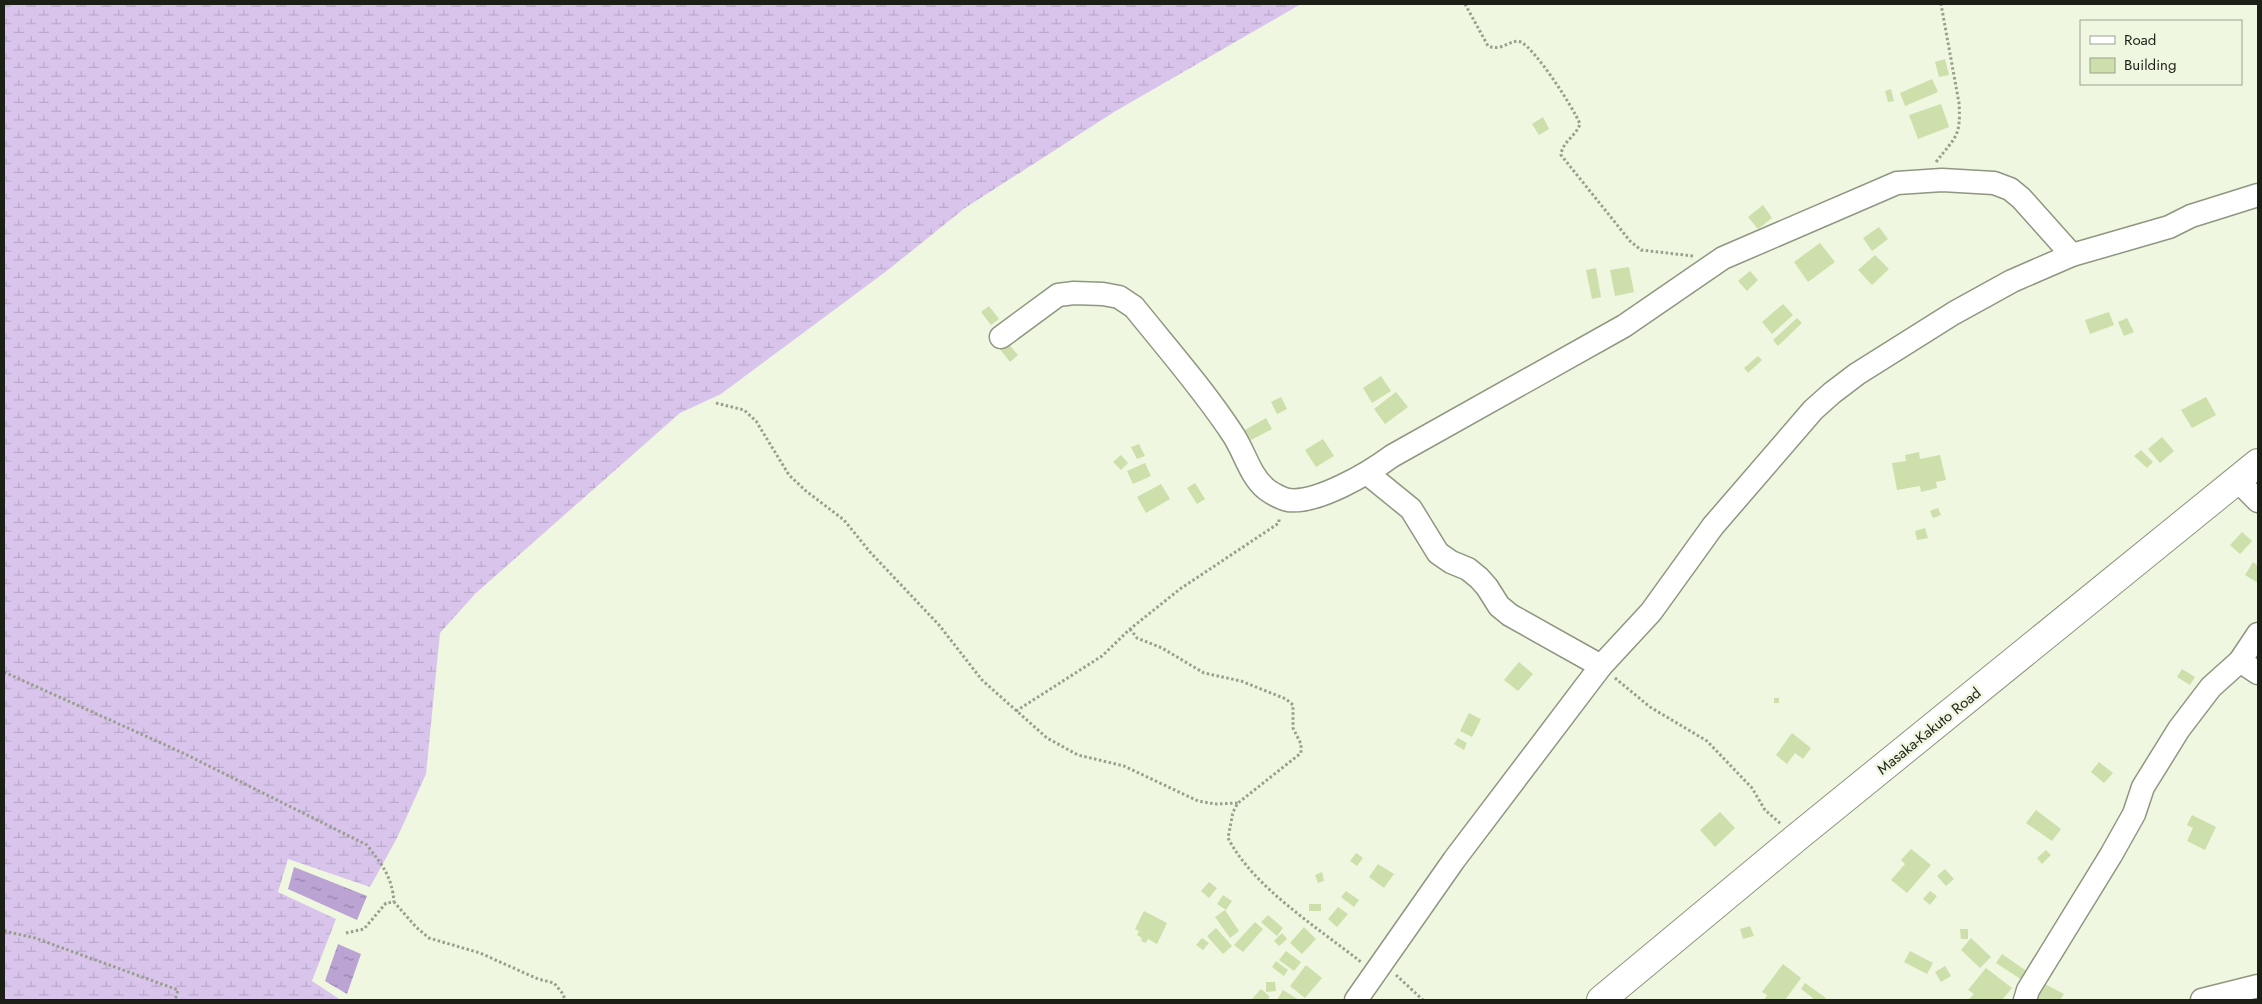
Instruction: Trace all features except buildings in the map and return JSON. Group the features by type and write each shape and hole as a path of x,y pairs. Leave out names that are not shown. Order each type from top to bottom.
{"highway":[{"name":"Masaka-Kakuto Road","path":"1601,1000 1796,838 2258,463"}],"street":[{"path":"1001,337 1058,295 1074,293 1119,297 1134,307 1233,434 1254,473 1265,488 1287,500 1308,498 1368,474 1392,456 1624,326 1724,258 1898,183 1922,180 1994,183 2010,189 2021,198 2072,254"},
{"path":"1356,1000 1454,860 1601,666 1651,612 1713,526 1814,410 1832,393 1857,374 1954,313 2012,281 2072,254 2169,227 2191,216 2258,195"},
{"path":"1368,474 1411,510 1438,553 1450,562 1468,569 1479,578 1499,606 1510,615 1601,666"},
{"path":"2236,480 2258,501"},
{"path":"2025,1000 2028,990 2111,856 2134,814 2143,787 2179,729 2211,686 2240,660 2258,634"},
{"path":"2240,660 2258,673"},
{"path":"2202,1000 2258,986"}],"path":[{"path":"1465,4 1488,46 1495,49 1505,47 1513,42 1521,42 1541,62 1580,124 1577,132 1562,148 1561,154 1630,241 1641,250 1654,253 1724,258"},
{"path":"1922,180 1958,134 1959,103 1941,4"},
{"path":"716,403 744,410 756,421 789,475 806,491 844,520 870,552 940,625 982,680 1047,738 1078,755 1124,766 1198,801 1215,804 1238,803"},
{"path":"1016,710 1068,675 1102,656 1130,629 1180,589 1278,523 1280,496"},
{"path":"1130,629 1137,638 1162,648 1204,673 1241,681 1286,698 1293,705 1293,728 1301,744 1301,753 1238,803 1233,812 1228,838 1242,862 1258,881 1423,1000"},
{"path":"1601,666 1650,707 1708,741 1752,788 1765,810 1796,838"},
{"path":"4,672 183,753 367,845 386,869 392,885 394,902 416,928 429,938 480,953 538,979 554,983 565,1000"},
{"path":"346,933 364,929 386,903 394,902"},
{"path":"4,931 35,938 178,990 175,1000"}],"green space":[{"path":"4,4 1301,4 1114,112 965,208 888,270 721,394 680,413 476,593 440,633 426,774 397,838 370,887 288,859 278,892 336,919 312,981 341,1000 4,1000"}],"water":[{"path":"294,867 367,896 357,920 288,889"},
{"path":"338,944 361,954 347,994 325,981"}]}
